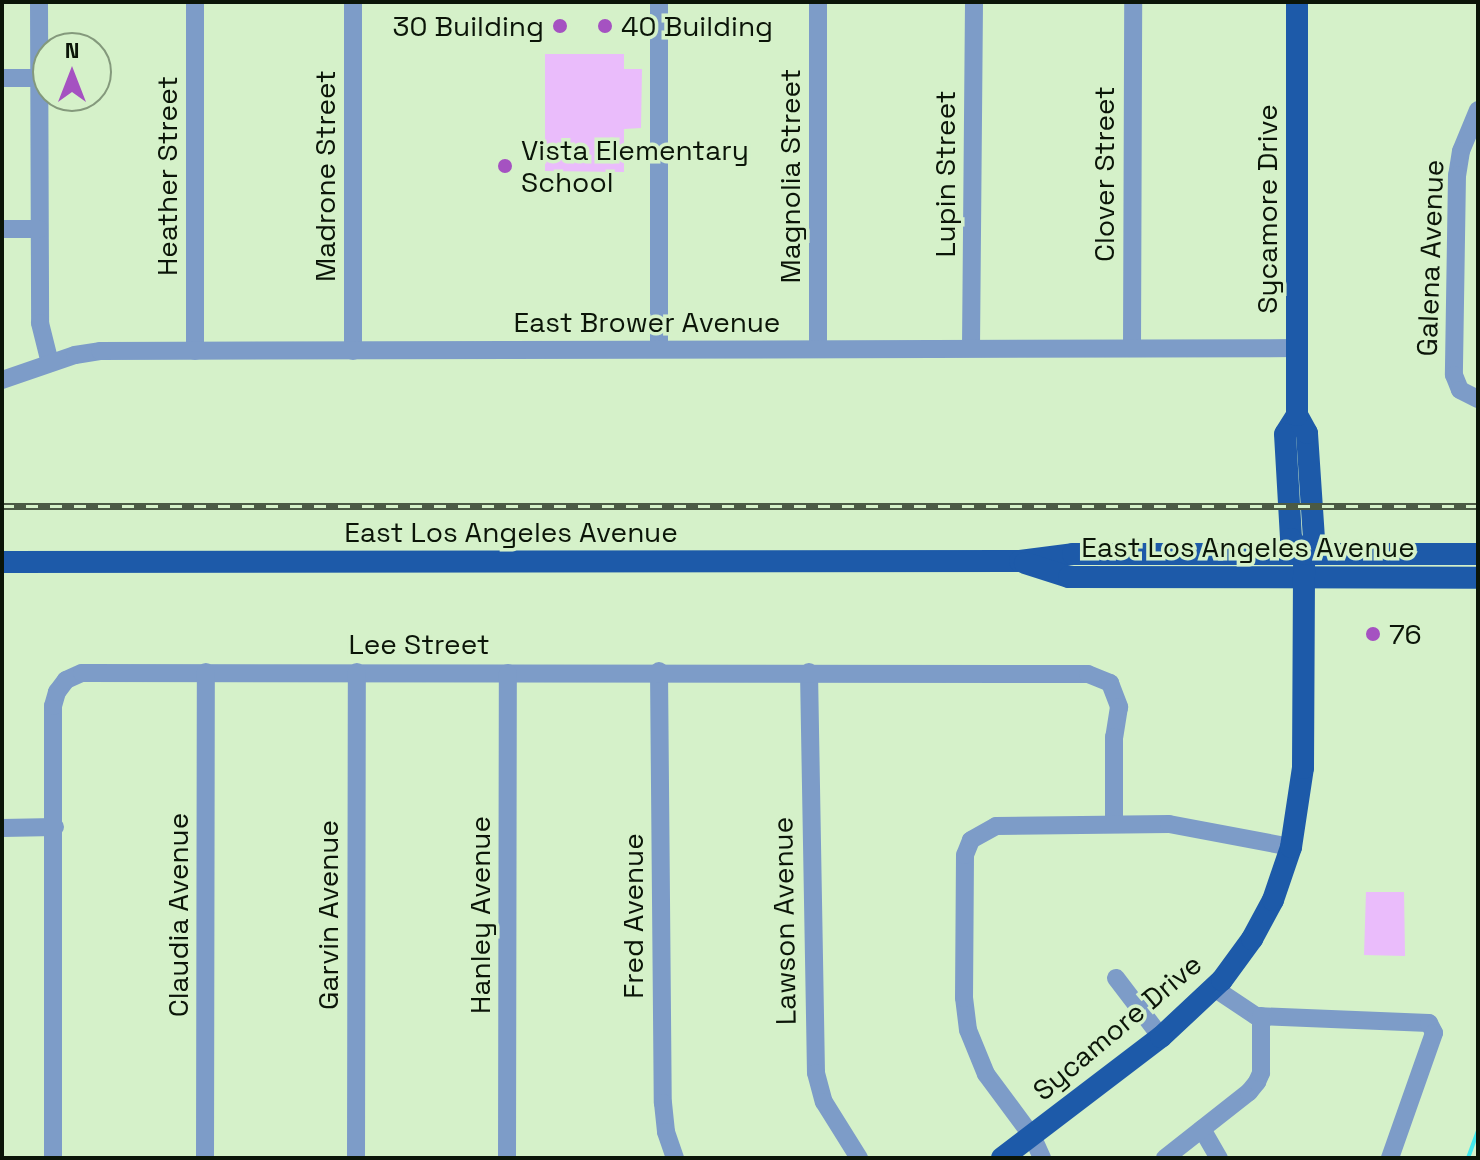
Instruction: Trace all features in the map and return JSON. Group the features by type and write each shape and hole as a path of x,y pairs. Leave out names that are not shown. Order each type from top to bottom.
{"main road":[{"name":"Sycamore Drive","path":"1002,1158 1161,1037 1214,988 1261,923 1291,847 1303,768 1304,554 1314,539 1307,433 1297,415 1297,2"},
{"name":"East Los Angeles Avenue","path":"2,562 1020,561 1073,554 1478,554"},
{"name":"East Los Angeles Avenue","path":"1020,561 1069,577 1478,578"}],"street":[{"path":"39,2 39,32"},
{"name":"Heather Street","path":"195,2 195,351"},
{"name":"Madrone Street","path":"353,2 353,351"},
{"path":"659,2 659,349"},
{"name":"Magnolia Street","path":"818,2 818,349"},
{"name":"Lupin Street","path":"971,347 974,2"},
{"name":"Clover Street","path":"1132,347 1133,2"},
{"path":"2,78 32,78"},
{"name":"Galena Avenue","path":"1478,110 1466,137 1457,175 1454,375 1460,390 1478,399"},
{"path":"39,112 40,323 50,363"},
{"path":"2,229 39,229"},
{"name":"East Brower Avenue","path":"2,380 50,363 100,351 1298,348"},
{"name":"Lee Street","path":"53,1158 53,706 57,692 66,680 82,673 659,671 1088,674 1100,677 1116,692 1119,707 1114,737 1114,823"},
{"name":"Fred Avenue","path":"659,671 663,1103 666,1132 675,1158"},
{"name":"Claudia Avenue","path":"205,1158 206,672"},
{"name":"Garvin Avenue","path":"356,1158 357,672"},
{"name":"Lawson Avenue","path":"809,672 816,1073 831,1116 859,1158"},
{"name":"Hanley Avenue","path":"507,1158 508,673"},
{"path":"1042,1158 1032,1136 986,1074 968,1030 964,998 966,849 978,833 996,826 1181,825 1291,847"},
{"path":"2,828 55,827"},
{"path":"1116,978 1161,1037"},
{"path":"1214,988 1261,1016 1429,1023 1434,1033 1390,1158"},
{"path":"1165,1158 1257,1082 1261,1073 1261,1016"},
{"path":"1202,1129 1222,1157"}],"shaded area":[{"path":"545,54 624,54 624,69 642,69 641,128 624,129 624,172 545,171"},
{"path":"1366,892 1404,892 1405,956 1364,955"}],"waterway":[{"path":"1468,1158 1478,1130"}],"railway":[{"path":"2,506 1478,506"}],"place":[{"name":"30 Building","path":"560,26"},
{"name":"40 Building","path":"605,26"},
{"name":"Vista Elementary School","path":"505,166"},
{"name":"76","path":"1373,634"}]}
